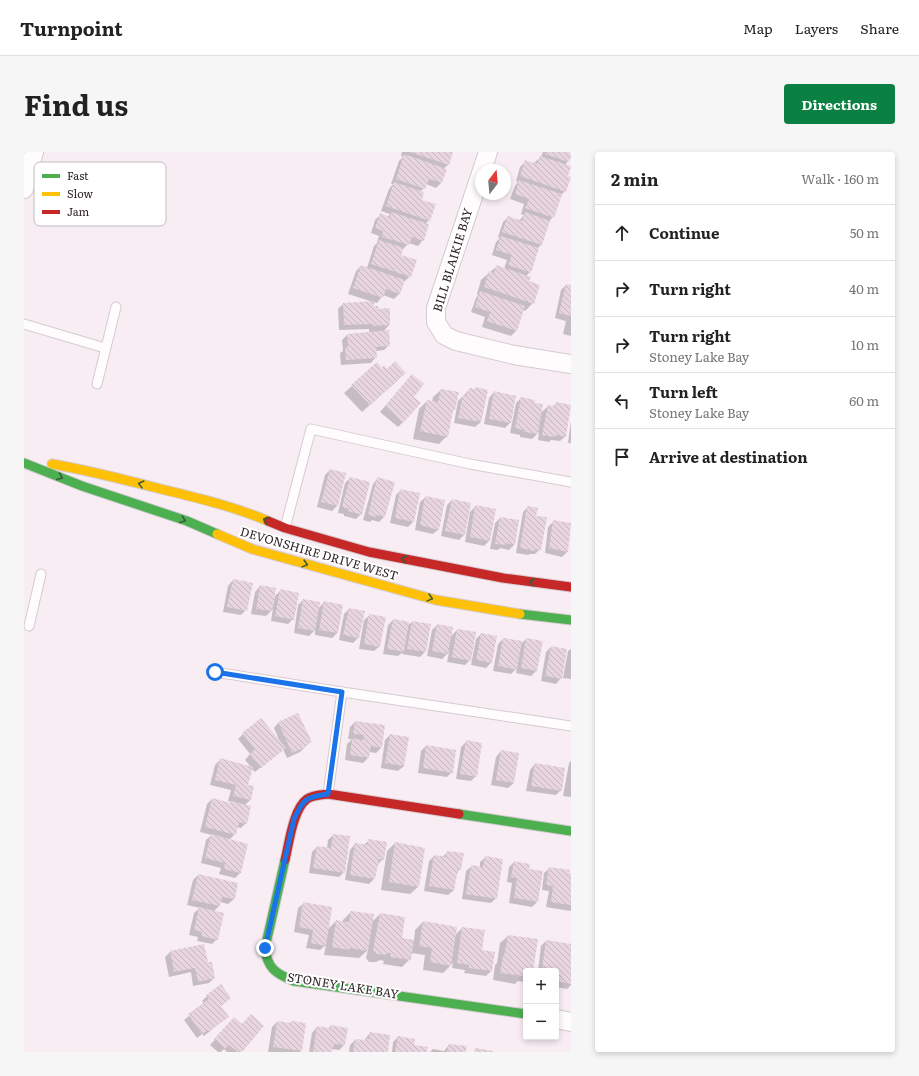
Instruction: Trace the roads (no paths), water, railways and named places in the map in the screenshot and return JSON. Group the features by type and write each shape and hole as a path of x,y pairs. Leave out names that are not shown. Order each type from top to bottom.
{"street":[{"path":"24,189 34,152"},
{"path":"484,164 488,152"},
{"name":"BILL BLAIKIE BAY","path":"475,191 436,308 436,322 444,335 456,341 514,355 571,364"},
{"name":"DEVONSHIRE DRIVE WEST","path":"24,460 86,470 195,497 256,516 285,528 369,552 503,578 571,587"},
{"name":"DEVONSHIRE DRIVE WEST","path":"24,463 82,486 187,521 252,549 436,600 531,616 571,620"},
{"name":"STONEY LAKE BAY","path":"523,1014 294,981 282,977 268,964 265,957 265,948 294,819 304,801 314,796 328,794 571,831"},
{"path":"559,1020 571,1022"}],"lane":[{"path":"97,384 116,307"},
{"path":"24,324 105,348"},
{"path":"285,528 311,429 470,464 571,482"},
{"path":"29,626 28,603 41,574"},
{"path":"215,672 571,726"},
{"path":"328,794 342,692"}]}
